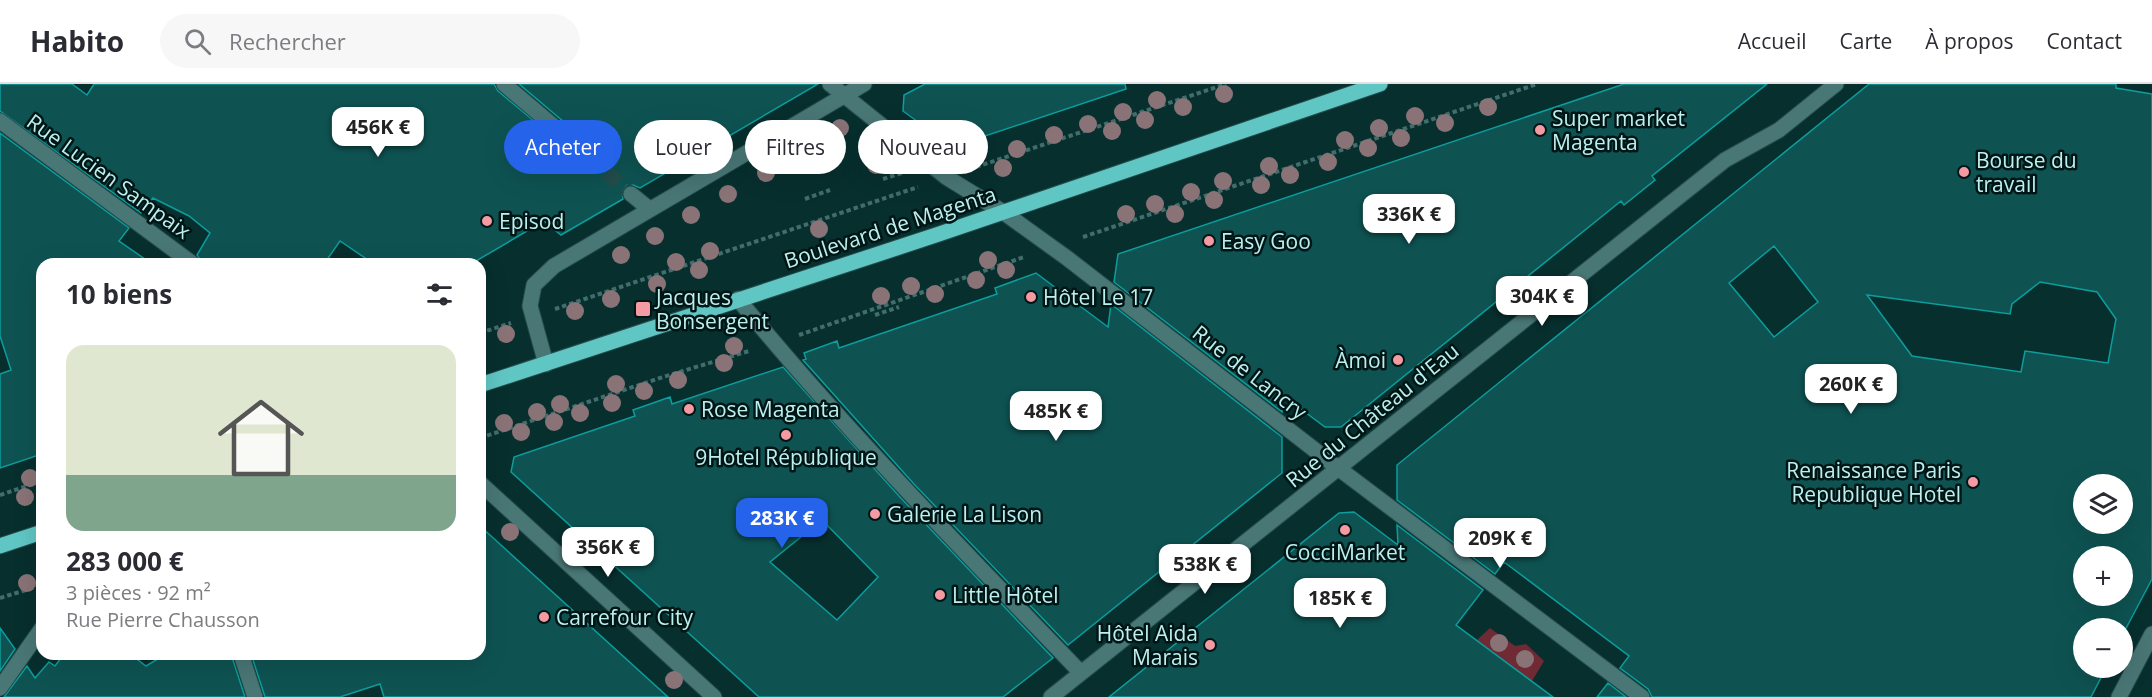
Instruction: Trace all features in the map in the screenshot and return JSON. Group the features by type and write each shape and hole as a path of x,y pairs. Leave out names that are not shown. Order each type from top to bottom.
{"main road":[{"name":"Boulevard de Magenta","path":"486,383 1003,212 1380,84"},
{"path":"0,546 36,534"}],"street":[{"path":"504,84 546,120"},
{"name":"Rue de Lancry","path":"830,84 946,177 1003,212 1067,258 1338,468 1642,697"},
{"path":"546,363 530,306 534,285 554,266 648,208 864,84"},
{"name":"Rue du Château d'Eau","path":"1051,697 1725,160 1779,130 1836,84"},
{"name":"Rue Lucien Sampaix","path":"0,122 185,258"},
{"path":"631,194 648,208"},
{"path":"738,299 781,353 900,483 1081,673"},
{"path":"486,488 714,697"},
{"path":"2119,697 2152,634"},
{"path":"0,688 36,637"},
{"path":"243,660 255,697"}],"path":[{"name":"Boulevard de Magenta","path":"988,164 1226,84"},
{"path":"1093,234 1537,84"},
{"path":"883,179 899,174"},
{"name":"Boulevard de Magenta","path":"548,311 915,188"},
{"path":"805,199 830,190"},
{"path":"875,315 899,308"},
{"path":"0,495 36,483"},
{"path":"0,598 36,587"}],"shaded area":[{"path":"1490,628 1515,646 1526,644 1544,661 1532,681 1477,640"}],"building":[{"path":"0,84 72,84 87,95 94,84 494,84 498,91 533,120 504,120 504,174 622,174 622,120 562,120 519,84 818,84 756,120 745,120 745,127 733,134 733,120 634,120 634,174 664,174 640,188 627,185 622,192 623,199 561,235 544,221 481,258 365,258 340,241 328,258 199,258 197,255 210,233 189,216 153,198 141,213 0,111"},
{"path":"925,84 1125,84 1126,89 988,135 988,120 915,120 903,111 904,95"},
{"path":"1624,84 1767,84 1652,176 1655,180 1624,205 1621,201 1341,427 1325,427 1282,395 1282,412 1114,282 1118,254"},
{"path":"1869,84 2116,84 2116,88 2152,94 2152,579 2131,618 2073,618 2073,678 2101,678 2091,697 1652,697 1648,689 1620,668 1629,656 1504,562 1495,574 1397,500 1397,465","holes":["1774,246 1818,302 1774,337 1729,283","2040,282 2097,292 2116,319 2108,363 2025,351 2021,372 1912,356 1867,295 2010,314 2012,304"]},
{"path":"0,133 129,228 119,241 143,258 36,258 36,456 0,468 0,374 11,370 0,336"},
{"path":"1036,273 1108,327 1111,304 1282,437 1282,473 1068,645 913,483 803,360 806,359 804,353 837,341 839,348 997,294 995,288"},
{"path":"783,367 899,496 1053,658 1003,697 759,697 511,472 514,457 635,416 633,410 670,397 672,404","holes":["822,520 878,577 837,620 770,562"]},
{"path":"1354,512 1398,545 1397,525 1483,590 1456,625 1553,697 1109,697 1339,513"},
{"path":"486,531 668,697 384,697 380,684 340,697 265,697 253,660 486,660"},
{"path":"0,628 15,649 0,671"},
{"path":"60,660 138,660 146,666 156,660 233,660 245,697 4,697 27,666 35,678 49,662 55,666"},
{"path":"1608,683 1626,697 1597,697"}],"tunnel":[{"path":"609,174 631,194"}],"place":[{"name":"Super market Magenta","path":"1540,130"},
{"name":"Bourse du travail","path":"1964,172"},
{"name":"Episod","path":"487,221"},
{"name":"Easy Goo","path":"1209,241"},
{"name":"Hôtel Le 17","path":"1031,297"},
{"name":"Jacques Bonsergent","path":"643,309"},
{"name":"Àmoi","path":"1398,360"},
{"name":"Rose Magenta","path":"689,409"},
{"name":"9Hotel République","path":"786,435"},
{"name":"Renaissance Paris Republique Hotel","path":"1973,482"},
{"name":"Galerie La Lison","path":"875,514"},
{"name":"CocciMarket","path":"1345,530"},
{"name":"Little Hôtel","path":"940,595"},
{"name":"Carrefour City","path":"544,617"},
{"name":"Hôtel Aida Marais","path":"1210,645"}]}
